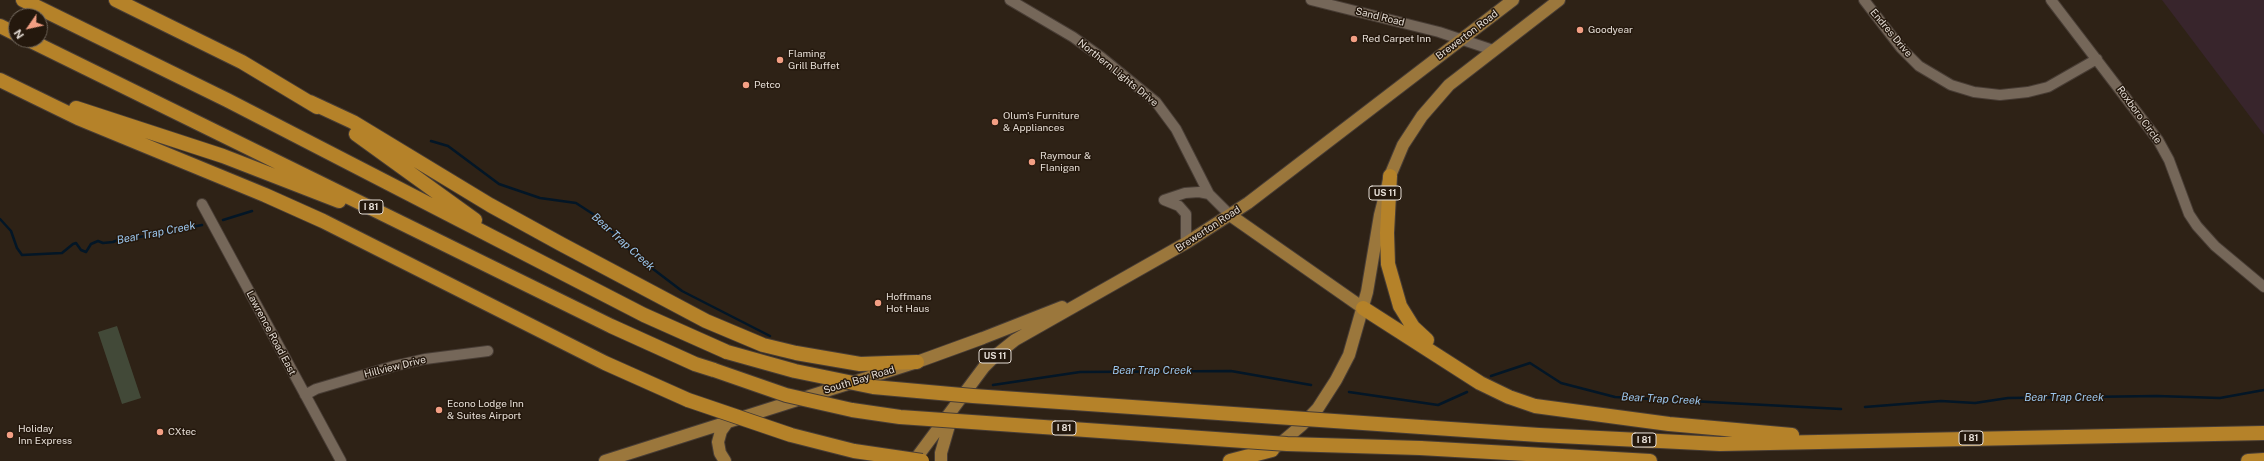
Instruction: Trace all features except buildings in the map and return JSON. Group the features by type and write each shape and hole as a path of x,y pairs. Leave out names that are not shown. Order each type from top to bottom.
{"highway":[{"name":"I 81","path":"23,0 227,100 644,315 727,352 795,372 873,387 973,396 1539,435 1720,444 2264,433"},
{"path":"116,0 242,62 310,102 352,122 490,205 706,321 763,345 796,353 860,364 917,362"},
{"name":"I 81","path":"45,48 611,326 695,364 786,395 852,410 900,417 1287,444 1420,448 1650,461"},
{"path":"0,75 63,103 223,156 423,233"},
{"path":"0,80 78,118 265,195 323,221 605,363 688,400 791,435 854,451 922,461"},
{"path":"310,102 512,248"},
{"path":"1390,176 1387,233 1388,264 1400,306 1413,327 1455,366"},
{"path":"1363,308 1455,366 1508,397 1535,406 1670,424 1868,441"},
{"path":"1230,461 1272,450"},
{"path":"2248,461 2264,460"}],"main road":[{"name":"Brewerton Road","path":"914,461 984,367 1015,340 1109,288 1186,243 1230,215 1349,127 1513,0"},
{"name":"US 11","path":"1255,461 1272,450 1302,425 1318,408 1350,354 1363,308 1380,216 1390,176 1402,145 1422,116 1449,85 1559,0"},
{"path":"1230,215 1363,308"},
{"name":"South Bay Road","path":"605,461 728,420 917,362 983,338 1109,288"},
{"path":"941,461 941,453 954,407"},
{"path":"725,461 720,453 718,442 721,431 728,420"}],"street":[{"name":"Northern Lights Drive","path":"1010,0 1073,37 1101,57 1156,102 1176,129 1209,194 1230,215"},
{"name":"Sand Road","path":"1312,0 1461,39 1493,50"},
{"name":"Endres Drive","path":"1864,0 1901,48 1919,66 1951,86 1974,92 2000,95 2028,92 2048,87 2097,59"},
{"name":"Roxboro Circle","path":"2051,0 2158,140 2169,160 2189,214 2197,226 2215,246 2264,287"},
{"path":"1186,243 1186,214 1179,206 1164,200 1185,193 1199,192 1209,194"},
{"name":"Lawrence Road East","path":"202,204 341,461"},
{"name":"Hillview Drive","path":"305,395 316,389 394,366 425,359 488,351"}],"shaded area":[{"path":"2162,0 2264,0 2264,135"}],"green space":[{"path":"117,326 141,398 122,404 98,332"}],"waterway":[{"name":"Bear Trap Creek","path":"431,141 448,146 499,184 540,198 576,203 596,216 636,256 682,291 770,336"},
{"name":"Bear Trap Creek","path":"223,220 252,211"},
{"name":"Bear Trap Creek","path":"0,219 11,231 17,248 22,255 62,253 76,243 81,250 86,252 91,244 98,241 103,243 113,242 123,238 134,238 202,225"},
{"name":"Bear Trap Creek","path":"1491,376 1530,363 1561,383 1615,397 1841,409"},
{"name":"Bear Trap Creek","path":"993,385 1080,372 1231,371 1311,385"},
{"name":"Bear Trap Creek","path":"1865,407 1941,401 1975,403 2008,398 2157,396 2220,398 2264,390"},
{"name":"Bear Trap Creek","path":"1349,392 1438,405 1467,392"}],"place":[{"name":"Goodyear","path":"1580,30"},
{"name":"Red Carpet Inn","path":"1354,39"},
{"name":"Flaming Grill Buffet","path":"780,60"},
{"name":"Petco","path":"746,85"},
{"name":"Olum's Furniture & Appliances","path":"995,122"},
{"name":"Raymour & Flanigan","path":"1032,162"},
{"name":"Hoffmans Hot Haus","path":"878,303"},
{"name":"Econo Lodge Inn & Suites Airport","path":"439,410"},
{"name":"CXtec","path":"160,432"},
{"name":"Holiday Inn Express","path":"10,435"}]}
